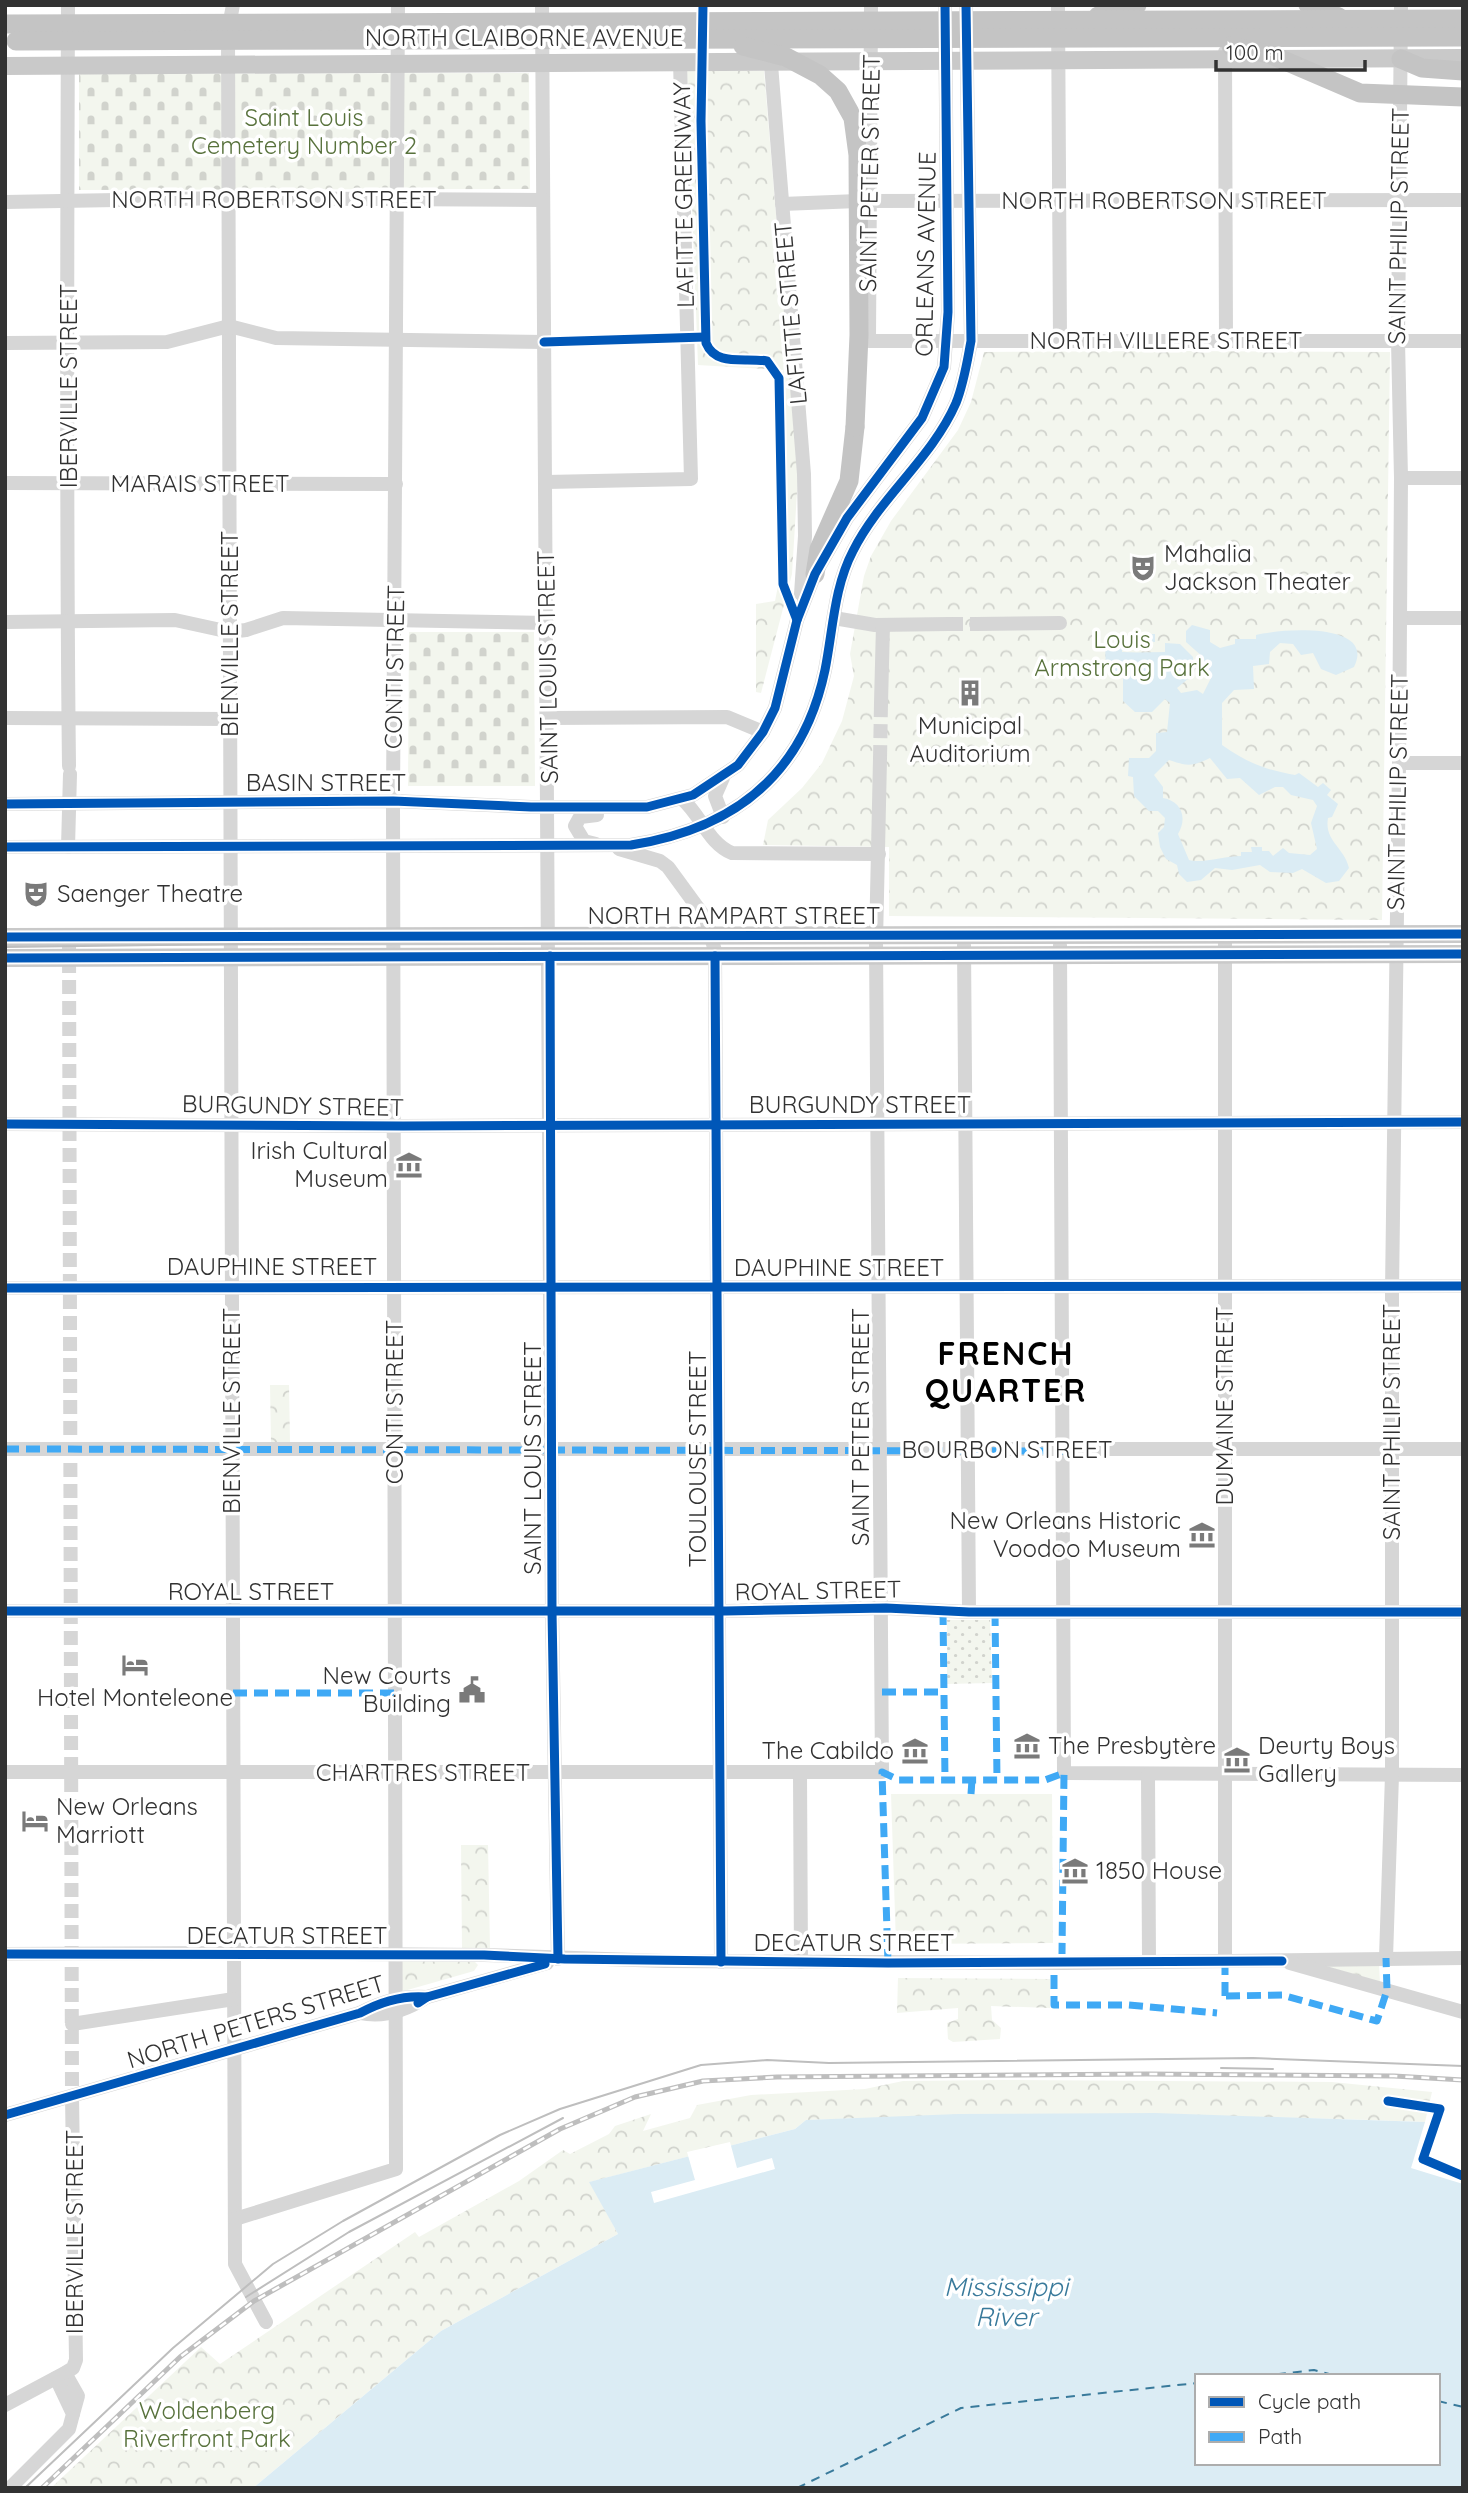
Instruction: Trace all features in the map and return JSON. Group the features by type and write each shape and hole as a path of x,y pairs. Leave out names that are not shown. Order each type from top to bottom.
{"highway":[{"path":"1061,12 1107,15 1138,5"},
{"path":"1308,5 1347,20"},
{"path":"5,24 1061,12 1347,20 1463,19"},
{"path":"9,41 1463,37"},
{"path":"1167,38 1269,54 1360,93 1463,97"},
{"path":"714,39 795,60 830,82 853,118 858,168 859,335 855,427 849,481 819,549 815,574"},
{"path":"1401,59 1422,68 1463,71"}],"main road":[{"name":"NORTH CLAIBORNE AVENUE","path":"5,66 680,61 1225,62 1463,58"},
{"name":"NORTH RAMPART STREET","path":"5,937 1463,934"},
{"name":"NORTH RAMPART STREET","path":"5,958 1463,954"}],"street":[{"name":"IBERVILLE STREET","path":"68,5 68,847"},
{"name":"BIENVILLE STREET","path":"222,5 228,31"},
{"name":"BIENVILLE STREET","path":"233,5 228,31 228,846 232,1124 235,2264 266,2322"},
{"name":"CONTI STREET","path":"235,2219 396,2169 393,801 398,5"},
{"name":"SAINT LOUIS STREET","path":"542,5 550,935 552,1611 558,1959"},
{"name":"LAFITTE STREET","path":"767,5 804,474 803,579 797,620"},
{"name":"SAINT PETER STREET","path":"869,341 873,62 870,5"},
{"name":"ORLEANS AVENUE","path":"652,806 682,799 724,777 746,756 763,732 775,708 797,620 815,574 847,519 906,439 938,388 948,341 945,5"},
{"name":"ORLEANS AVENUE","path":"610,846 667,839 723,817 763,787 798,743 821,687 839,589 852,551 925,452 956,403 964,381 971,341 966,5"},
{"path":"1224,5 1226,341"},
{"name":"SAINT PHILIP STREET","path":"1386,1958 1392,1775 1392,1287 1399,763 1401,478 1398,341 1401,5"},
{"path":"1060,341 1058,62 1061,12"},
{"path":"546,482 691,479 680,61"},
{"name":"NORTH ROBERTSON STREET","path":"5,202 228,198 543,200"},
{"name":"NORTH ROBERTSON STREET","path":"782,204 870,201 1463,200"},
{"path":"5,343 167,342 229,326 276,338 396,342 544,342"},
{"name":"NORTH VILLERE STREET","path":"869,341 1463,341"},
{"path":"906,439 925,452"},
{"path":"1401,478 1463,478"},
{"name":"MARAIS STREET","path":"5,484 396,484"},
{"path":"5,622 176,620 230,632 246,631 283,618 396,618 547,623"},
{"path":"834,618 883,625 949,624"},
{"path":"1400,618 1463,618"},
{"path":"976,624 1060,623"},
{"path":"881,703 883,625"},
{"path":"548,718 727,717 763,732"},
{"path":"5,718 230,719"},
{"name":"SAINT PETER STREET","path":"880,759 876,956 882,1772"},
{"path":"1399,763 1463,763"},
{"path":"723,817 715,796 724,777"},
{"path":"682,799 722,849 732,853 878,854"},
{"name":"BASIN STREET","path":"5,804 393,801 531,807 652,806"},
{"path":"610,846 584,841 576,832 576,821 586,814 619,816 652,806"},
{"path":"531,807 539,813 548,830"},
{"path":"5,847 610,846"},
{"name":"TOULOUSE STREET","path":"610,846 660,861 668,867 701,910 712,937 715,956 721,1962"},
{"name":"DUMAINE STREET","path":"1224,934 1225,1961"},
{"path":"964,935 969,1612"},
{"path":"1060,935 1064,1773 1463,1775"},
{"name":"BURGUNDY STREET","path":"5,1124 965,1125 1463,1122"},
{"name":"DAUPHINE STREET","path":"5,1288 1463,1286"},
{"name":"BOURBON STREET","path":"5,1449 1463,1449"},
{"name":"ROYAL STREET","path":"5,1611 880,1609 969,1612 1463,1612"},
{"name":"CHARTRES STREET","path":"5,1772 882,1772"},
{"path":"800,1773 801,1962"},
{"path":"1148,1775 1149,1961"},
{"name":"DECATUR STREET","path":"5,1954 484,1955 721,1962 1463,1958"},
{"name":"NORTH PETERS STREET","path":"5,2115 235,2051 359,2013 376,2017 412,1995 427,1997 558,1959"},
{"path":"1282,1961 1463,2012"},
{"path":"72,2024 234,1999"},
{"name":"IBERVILLE STREET","path":"61,2375 76,2360 72,2096"},
{"path":"5,2405 61,2375"},
{"path":"10,2488 71,2422 78,2396 61,2375"},
{"path":"61,2375 71,2422"}],"green space":[{"path":"687,71 764,71 798,476 792,574 761,693 756,692 756,604 775,601 778,586 783,586 783,487 777,486 777,461 783,460 783,370 698,365"},
{"name":"Saint Louis Cemetery Number 2","path":"529,73 530,189 79,190 79,74"},
{"name":"Louis Armstrong Park","path":"984,352 1390,352 1382,920 889,916 889,847 763,845 768,820 802,788 822,763 842,721 854,676 850,654 864,576 871,556 891,521 958,430 971,402"},
{"path":"409,632 534,632 535,786 408,786"},
{"path":"270,1385 289,1385 290,1442 271,1442"},
{"path":"947,1620 990,1620 992,1683 947,1684"},
{"path":"891,1794 1052,1794 1053,1943 896,1944"},
{"path":"461,1845 488,1845 490,1948 462,1948"},
{"path":"473,1960 478,1965 474,1971 404,1991 401,1990 400,1962"},
{"path":"1311,1962 1379,1965 1380,1982"},
{"path":"898,1978 1050,1979 1050,2008 991,2006 992,2020 1001,2028 1000,2039 953,2042 948,2039 947,2023 958,2019 958,2008 897,2013"},
{"name":"Woldenberg Riverfront Park","path":"903,2081 1332,2082 1432,2092 1425,2122 1116,2115 806,2120 795,2129 590,2182 618,2234 441,2331 253,2488 51,2488 201,2347 220,2364 415,2232 419,2237 519,2181 563,2150 570,2154 609,2134 615,2126 651,2114 643,2131 690,2118 697,2105 751,2095 865,2089"}],"water":[{"path":"1192,625 1210,630 1210,642 1220,648 1235,644 1235,639 1256,639 1256,635 1303,630 1339,635 1351,642 1357,652 1354,667 1336,675 1321,669 1313,653 1301,655 1293,644 1280,643 1270,652 1269,664 1253,666 1254,689 1234,690 1222,703 1222,745 1265,768 1295,775 1299,773 1318,787 1323,783 1331,790 1327,795 1338,804 1332,817 1328,818 1329,833 1349,868 1339,881 1326,883 1302,869 1293,873 1270,872 1260,865 1232,870 1215,868 1201,880 1187,882 1179,874 1177,865 1166,859 1160,847 1158,833 1164,827 1165,818 1158,811 1149,811 1134,796 1133,777 1128,776 1129,758 1149,758 1156,751 1156,733 1167,732 1170,703 1165,699 1152,712 1135,712 1123,701 1123,674 1106,672 1105,643 1122,643 1122,652 1165,652 1165,643 1180,644 1193,657 1194,674 1177,688 1181,693 1197,690 1203,694 1211,678 1206,675 1204,658 1186,642 1186,631","holes":["1210,758 1227,779 1240,778 1259,795 1275,787 1283,787 1291,795 1313,800 1317,806 1311,823 1317,849 1310,855 1289,853 1283,848 1273,856 1269,851 1262,851 1262,847 1251,847 1252,852 1241,852 1241,856 1189,860 1178,834 1182,822 1181,811 1174,802 1163,798 1163,787 1154,775 1169,760 1189,765"]},
{"path":"1132,634 1155,634 1155,642 1132,642"},
{"name":"Mississippi River","path":"1155,2113 1425,2122 1411,2168 1463,2184 1463,2488 253,2488 441,2331 618,2234 589,2182 795,2129 806,2120 958,2114"}],"pier":[{"path":"730,2142 737,2168 772,2158 775,2169 654,2203 651,2192 695,2180 687,2152"}],"ferry route":[{"path":"1279,2374 1314,2370 1329,2374"},
{"path":"797,2488 961,2408 1195,2383"},
{"path":"1440,2401 1463,2407"}],"tunnel":[{"path":"949,624 976,624"},
{"path":"880,759 881,703"},
{"path":"69,938 72,2096"}],"tram line":[{"path":"5,947 455,941 1463,940"},
{"path":"25,2488 173,2348 273,2264 343,2221 500,2135 560,2109 701,2065 767,2060 829,2063 1253,2058 1463,2066"},
{"path":"1221,2068 1273,2069"},
{"path":"246,2297 349,2232 563,2118"}],"railway":[{"path":"42,2488 180,2357 254,2301 560,2129 635,2097 703,2081 777,2077 1147,2074 1394,2076 1463,2080"}],"marked path":[{"path":"5,1449 1063,1451"},
{"path":"943,1611 945,1780"},
{"path":"995,1612 997,1780"},
{"path":"882,1692 944,1692"},
{"path":"233,1693 397,1693"},
{"path":"888,1963 882,1772 899,1780 1045,1780 1064,1773 1062,1954"},
{"path":"971,1794 972,1780"},
{"path":"1226,1996 1282,1995 1377,2021 1387,1990 1386,1958"},
{"path":"1225,1961 1225,2003"},
{"path":"1054,1975 1054,2005 1128,2005 1217,2013"}],"cycle path":[{"name":"LAFITTE GREENWAY","path":"703,5 701,121 706,343 711,350 724,358 767,361 779,378 783,584 797,620"},
{"path":"5,804 393,801 531,807 647,807 693,795 738,765 763,732 775,708 797,620 815,574 847,518 922,418 944,367 948,312 945,5"},
{"path":"5,847 631,845 702,826 732,810 758,791 781,767 800,739 815,707 825,670 838,594 853,551 877,513 934,442 956,403 963,380 971,341 966,5"},
{"path":"544,342 705,337"},
{"path":"5,937 1463,934"},
{"path":"5,958 1463,954"},
{"path":"550,956 552,1611 558,1959"},
{"path":"715,956 721,1962"},
{"path":"5,1124 403,1126 1463,1122"},
{"path":"5,1288 1463,1286"},
{"path":"5,1611 726,1611 886,1608 969,1612 1463,1612"},
{"path":"5,1954 484,1955 565,1959 888,1963 1282,1961"},
{"path":"418,2003 427,1997 545,1964"},
{"path":"5,2115 360,2013 392,2000 427,1997"},
{"path":"1388,2101 1440,2109 1423,2159 1463,2176"}],"place":[{"name":"Mahalia Jackson Theater","path":"1143,568"},
{"name":"Municipal Auditorium","path":"970,693"},
{"name":"Saenger Theatre","path":"36,894"},
{"name":"Irish Cultural Museum","path":"409,1165"},
{"name":"New Orleans Historic Voodoo Museum","path":"1202,1535"},
{"name":"Hotel Monteleone","path":"135,1665"},
{"name":"New Courts Building","path":"472,1690"},
{"name":"The Presbytère","path":"1027,1746"},
{"name":"The Cabildo","path":"915,1751"},
{"name":"Deurty Boys Gallery","path":"1237,1760"},
{"name":"New Orleans Marriott","path":"35,1821"},
{"name":"1850 House","path":"1075,1871"}],"district":[{"name":"FRENCH QUARTER","path":"1006,1372"}]}
